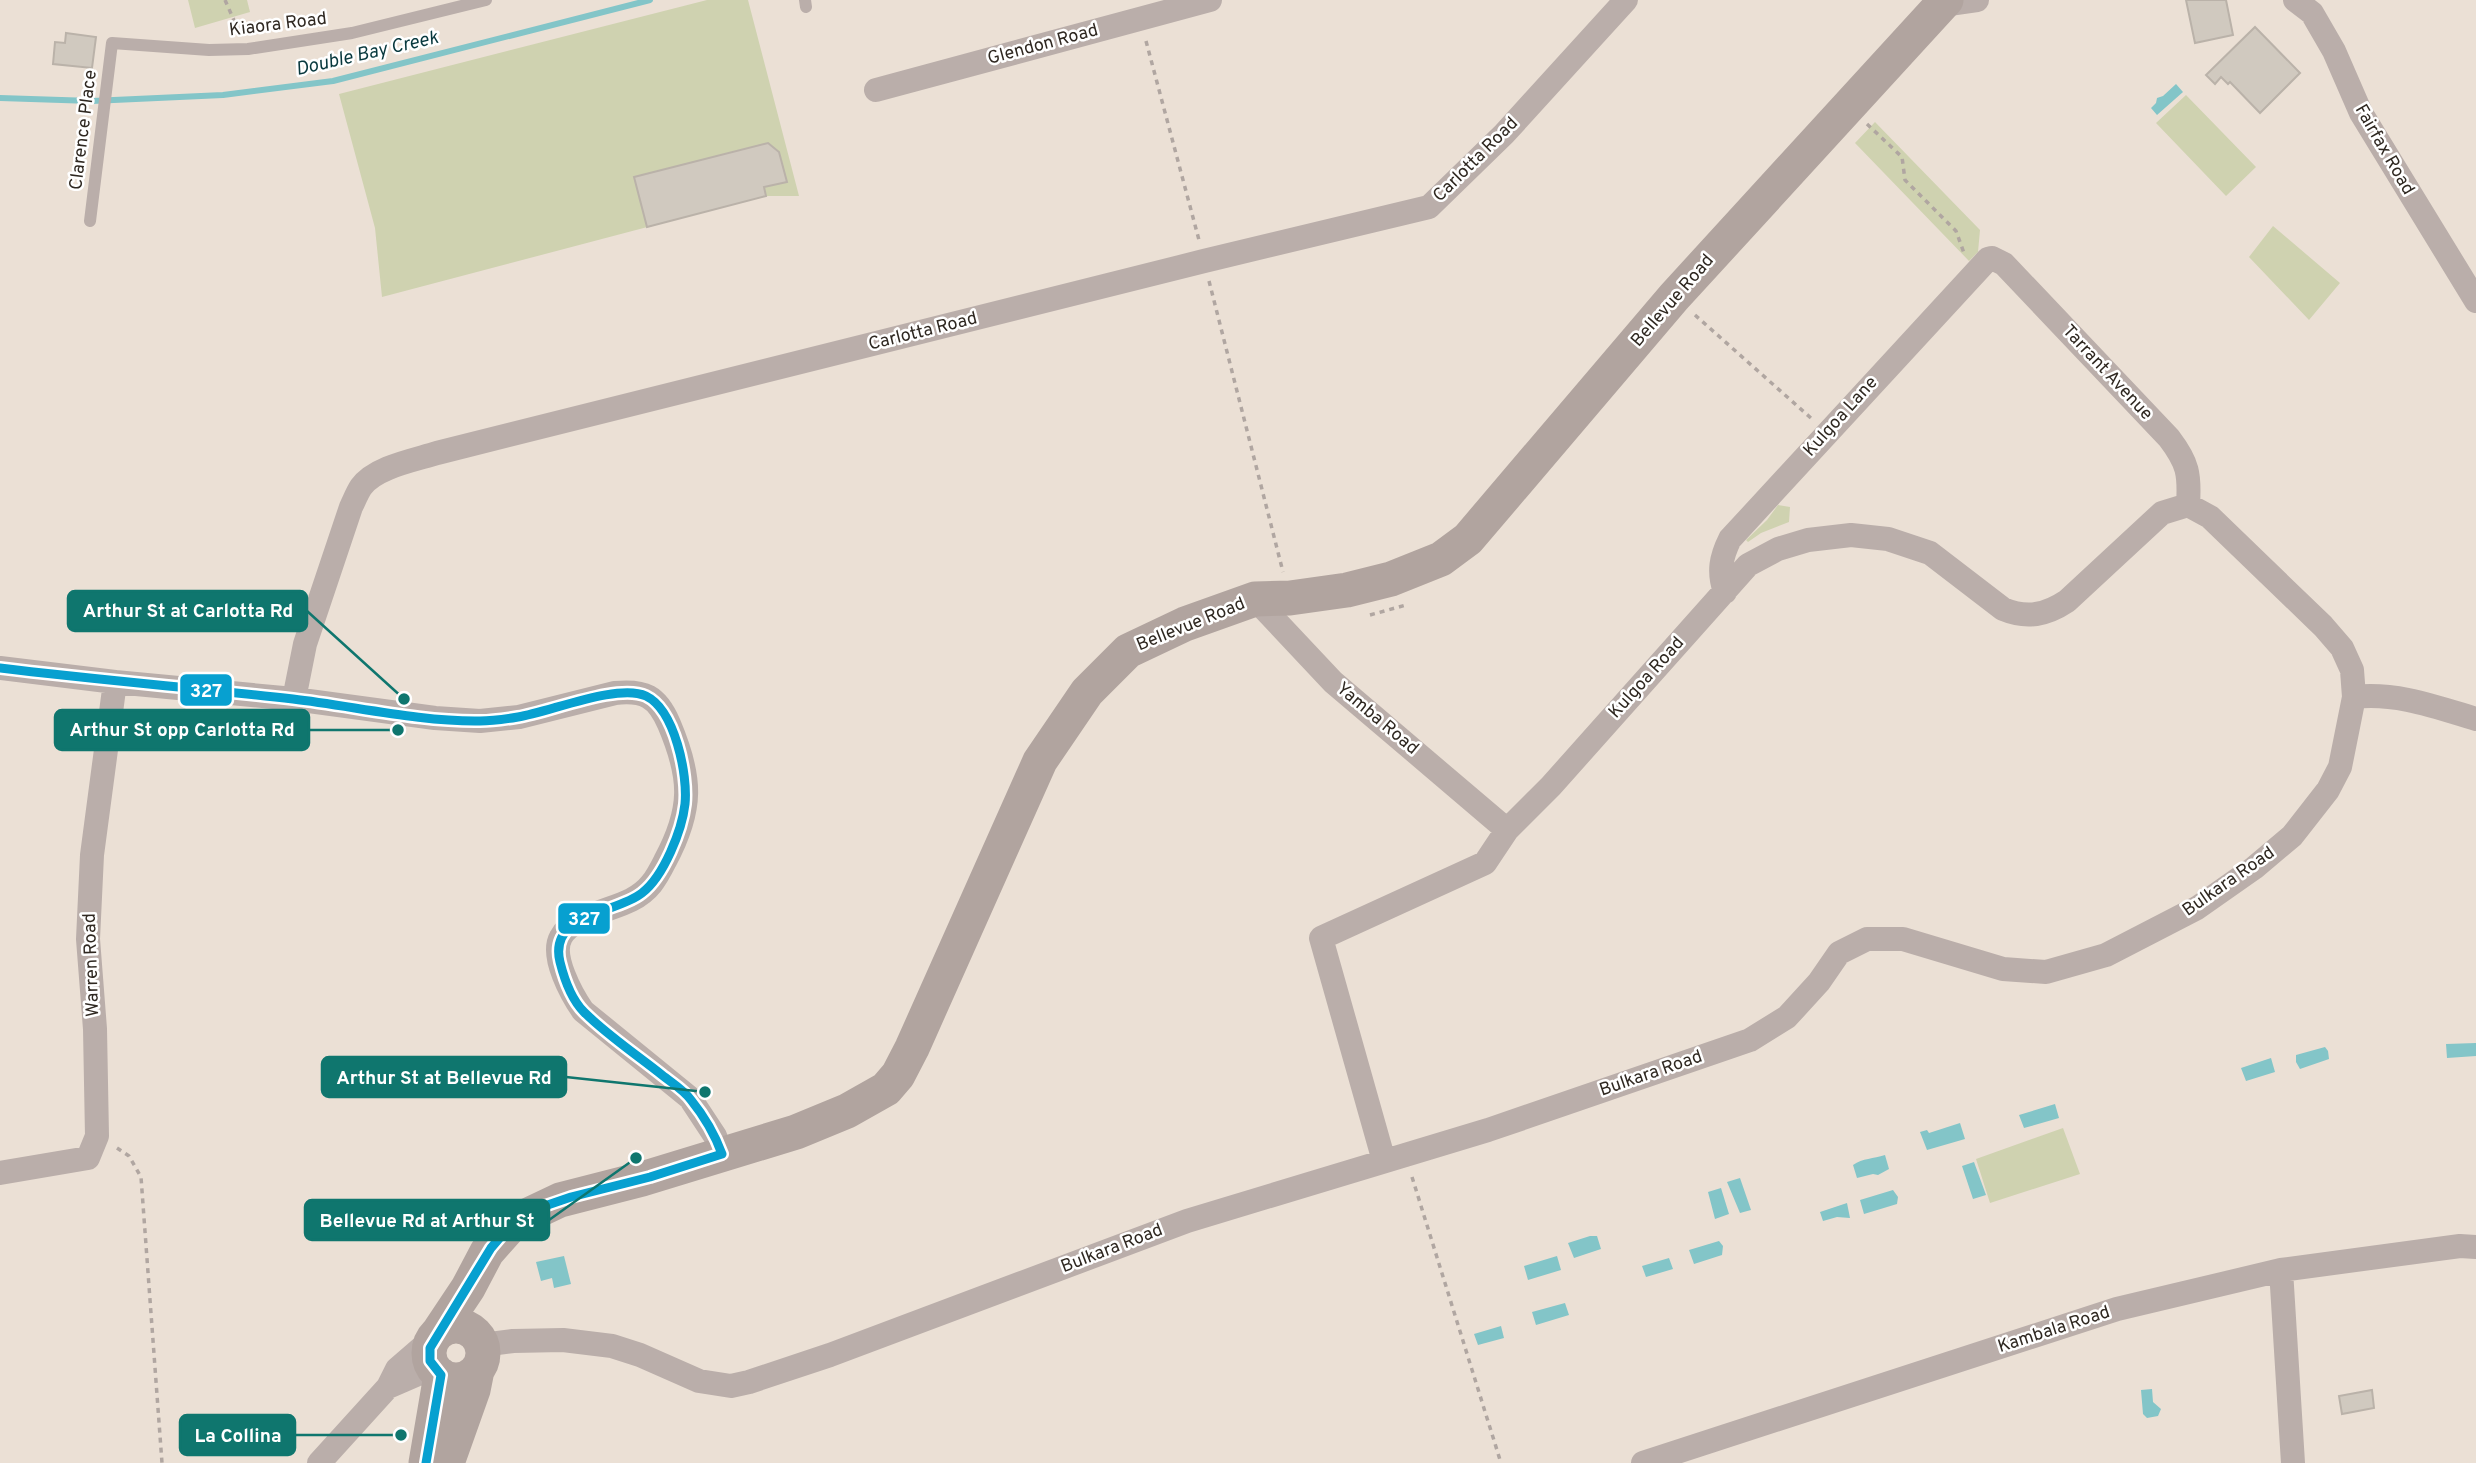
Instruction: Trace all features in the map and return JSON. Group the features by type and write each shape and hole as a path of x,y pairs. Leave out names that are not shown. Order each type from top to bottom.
{"street":[{"name":"Glendon Road","path":"876,90 1210,0"},
{"name":"Carlotta Road","path":"294,699 305,644 351,508 361,486 373,476 398,464 438,453 1430,207 1504,134 1626,0"},
{"path":"1944,2 1977,0"},
{"name":"Fairfax Road","path":"2295,0 2312,13 2334,51 2361,113 2476,301"},
{"name":"Bellevue Road","path":"437,1334 468,1288 487,1252 511,1225 534,1211 560,1200 642,1180 796,1132 848,1111 886,1089 898,1075 912,1048 1040,761 1087,692 1128,651 1185,624 1255,599 1290,598 1347,590 1391,579 1441,559 1468,539 1674,297 1944,2"},
{"name":"Kulgoa Lane","path":"1724,592 1720,565 1730,539 1984,261 1992,258"},
{"name":"Tarrant Avenue","path":"1992,258 2004,264 2169,438 2186,465 2189,479 2188,505"},
{"name":"Kulgoa Road","path":"1384,1161 1321,938 1485,863 1507,830 1551,786 1748,565 1778,549 1818,538 1851,535 1888,539 1930,553 2003,609 2017,615 2037,615 2067,601 2162,513 2188,505"},
{"name":"Bulkara Road","path":"479,1352 513,1341 563,1340 612,1346 640,1355 699,1381 731,1386 740,1384 830,1355 1187,1221 1488,1130 1750,1040 1787,1017 1819,982 1839,953 1867,939 1903,939 1966,959 2014,970 2046,972 2106,955 2197,908 2254,868 2292,836 2328,790 2340,767 2354,697 2352,670 2342,648 2323,626 2210,517 2188,505"},
{"name":"Yamba Road","path":"1255,599 1333,682 1507,830"},
{"path":"0,668 294,699 435,718 480,720 519,717 614,693 630,691 647,695 660,706 676,744 684,774 687,802 680,829 651,887 630,901 570,927 560,937 557,951 573,996 583,1011 690,1098 715,1136 722,1154"},
{"name":"Warren Road","path":"97,1136 95,1029 88,939 92,855 115,682"},
{"path":"2354,697 2396,697 2476,719"},
{"path":"0,1173 88,1158 97,1136"},
{"path":"447,1463 473,1390 487,1287 511,1225"},
{"name":"Kambala Road","path":"1643,1463 2117,1309 2281,1270 2460,1246 2476,1247"},
{"path":"2281,1270 2293,1463"},
{"path":"319,1463 388,1387 403,1363 437,1334 449,1326 459,1325 479,1352"},
{"path":"426,1463 439,1373 431,1364 429,1355 430,1345 437,1334"},
{"path":"388,1387 418,1374 439,1373 460,1380 470,1377 479,1352"}],"lane":[{"name":"Kiaora Road","path":"112,43 209,50 248,48 352,33 486,0"},
{"name":"Clarence Place","path":"90,221 112,43"}],"path":[{"path":"219,0 227,7"},
{"path":"225,0 248,48"},
{"path":"1141,19 1194,223"},
{"path":"1867,124 1902,158 1905,180 1961,238 1963,252"},
{"path":"1214,300 1290,598"},
{"path":"1695,315 1827,432"},
{"path":"97,1136 129,1156 141,1177 162,1463"},
{"path":"1415,1185 1501,1463"}],"green space":[{"path":"188,0 247,0 250,12 195,28"},
{"path":"707,0 748,0 799,196 765,196 382,297 375,228 339,94"},
{"path":"2186,95 2256,167 2226,196 2156,123"},
{"path":"1875,122 1980,230 1978,252 1969,261 1855,143"},
{"path":"2273,226 2340,283 2309,320 2249,257"},
{"path":"1778,505 1790,507 1789,522 1761,533 1748,542 1746,540"},
{"path":"2063,1128 2080,1174 1990,1203 1976,1159"}],"water":[{"path":"2176,84 2183,92 2157,115 2151,108 2157,98"},
{"path":"2476,1043 2476,1056 2447,1058 2446,1044"},
{"path":"2325,1047 2329,1059 2300,1069 2296,1055"},
{"path":"2271,1058 2275,1072 2246,1081 2241,1068"},
{"path":"2055,1104 2059,1118 2024,1128 2019,1115"},
{"path":"1960,1123 1965,1139 1927,1150 1920,1132 1927,1130 1929,1133"},
{"path":"1885,1155 1889,1169 1878,1175 1857,1178 1853,1165"},
{"path":"1974,1162 1986,1195 1973,1199 1962,1166"},
{"path":"1740,1178 1751,1210 1740,1213 1727,1182"},
{"path":"1721,1188 1729,1214 1715,1219 1708,1192"},
{"path":"1893,1190 1898,1197 1897,1204 1864,1214 1860,1200"},
{"path":"1847,1203 1850,1218 1837,1217 1823,1221 1820,1212"},
{"path":"1597,1236 1601,1249 1574,1258 1568,1243"},
{"path":"1719,1241 1723,1246 1722,1255 1694,1264 1689,1250"},
{"path":"564,1256 571,1284 554,1288 552,1278 541,1281 536,1262"},
{"path":"1557,1256 1561,1270 1528,1280 1524,1266"},
{"path":"1669,1258 1673,1269 1646,1277 1642,1266"},
{"path":"1565,1303 1569,1315 1536,1325 1532,1312"},
{"path":"1501,1326 1504,1338 1478,1345 1474,1334"},
{"path":"2152,1389 2153,1402 2161,1409 2158,1416 2147,1418 2143,1414 2141,1390"}],"building":[{"path":"2186,0 2226,0 2233,35 2195,43"},
{"path":"2255,27 2300,73 2260,113 2230,82 2228,84 2221,77 2215,84 2206,75"},
{"path":"66,33 96,37 92,68 53,64 55,42 65,43"},
{"path":"768,143 779,152 787,182 764,187 766,196 647,227 634,177"},
{"path":"2372,1390 2374,1408 2342,1414 2339,1396"}],"waterway":[{"name":"Double Bay Creek","path":"0,98 92,101 223,95 333,81 650,0"}],"transit line":[{"name":"327","path":"0,668 293,699 457,721 490,721 518,717 619,693 646,696 656,703 665,715 678,744 685,792 680,826 671,852 658,876 631,900 574,924 564,934 559,946 560,962 569,988 580,1007 612,1037 685,1093 705,1119 722,1154"},
{"name":"327","path":"426,1463 441,1375 430,1361 430,1348 491,1248 509,1227 536,1209 571,1197 650,1177 722,1154"}],"place":[{"name":"Arthur St at Carlotta Rd","path":"404,699"},
{"name":"Arthur St opp Carlotta Rd","path":"398,730"},
{"name":"Arthur St at Bellevue Rd","path":"705,1092"},
{"name":"Bellevue Rd at Arthur St","path":"636,1158"},
{"name":"La Collina","path":"401,1435"}]}
